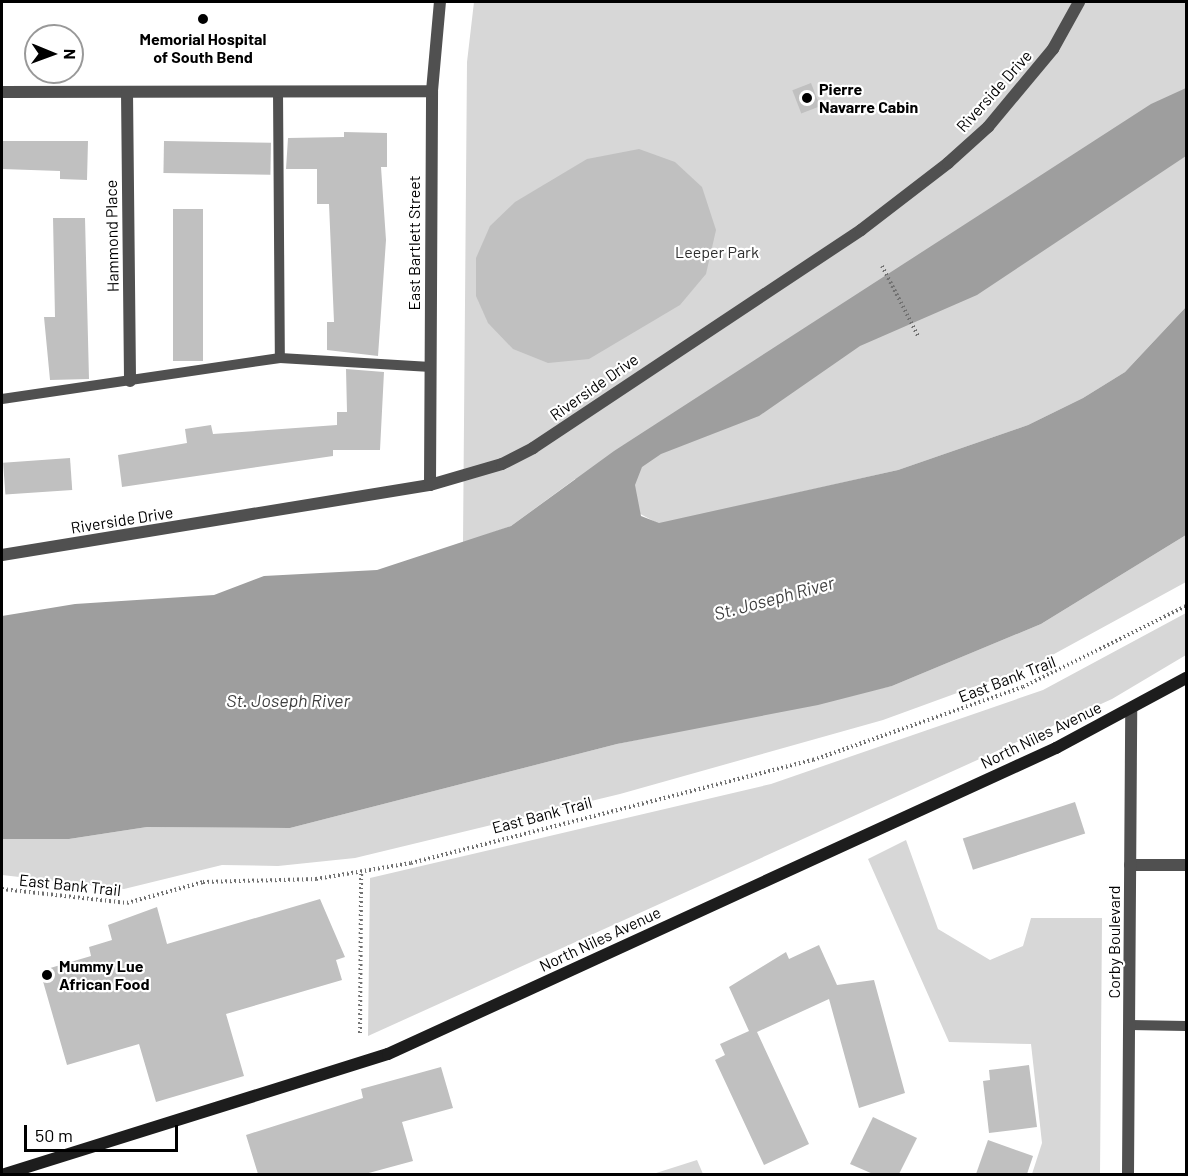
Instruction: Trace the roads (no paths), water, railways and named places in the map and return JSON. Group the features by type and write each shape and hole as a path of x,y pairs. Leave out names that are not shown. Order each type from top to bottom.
{"street":[{"name":"East Bartlett Street","path":"430,485 432,91 440,2"},
{"name":"Riverside Drive","path":"2,555 430,485 502,464 573,424 663,358 861,230 988,127 1053,49 1079,2"},
{"path":"2,92 432,91"},
{"name":"Hammond Place","path":"127,92 130,381"},
{"name":"North Niles Avenue","path":"5,1174 388,1054 1131,710 1186,678"},
{"name":"Corby Boulevard","path":"1128,1174 1131,710"},
{"path":"1130,865 1186,865"}],"lane":[{"path":"278,91 280,358"},
{"path":"2,399 280,358 430,367"},
{"path":"1130,1025 1186,1026"}],"water":[{"name":"St. Joseph River","path":"1186,88 1186,156 977,295 860,346 759,416 661,454 642,467 635,485 641,516 659,523 898,470 1028,425 1083,398 1125,372 1186,307 1186,535 1041,624 892,686 818,705 617,744 290,828 147,827 69,839 2,839 2,616 75,604 214,595 264,576 377,570 511,526 614,451 1151,104"}],"place":[{"name":"Memorial Hospital of South Bend","path":"203,19"},
{"name":"Pierre Navarre Cabin","path":"807,98"},
{"name":"Mummy Lue African Food","path":"47,975"}],"park label":[{"name":"Leeper Park","path":"717,252"}]}
